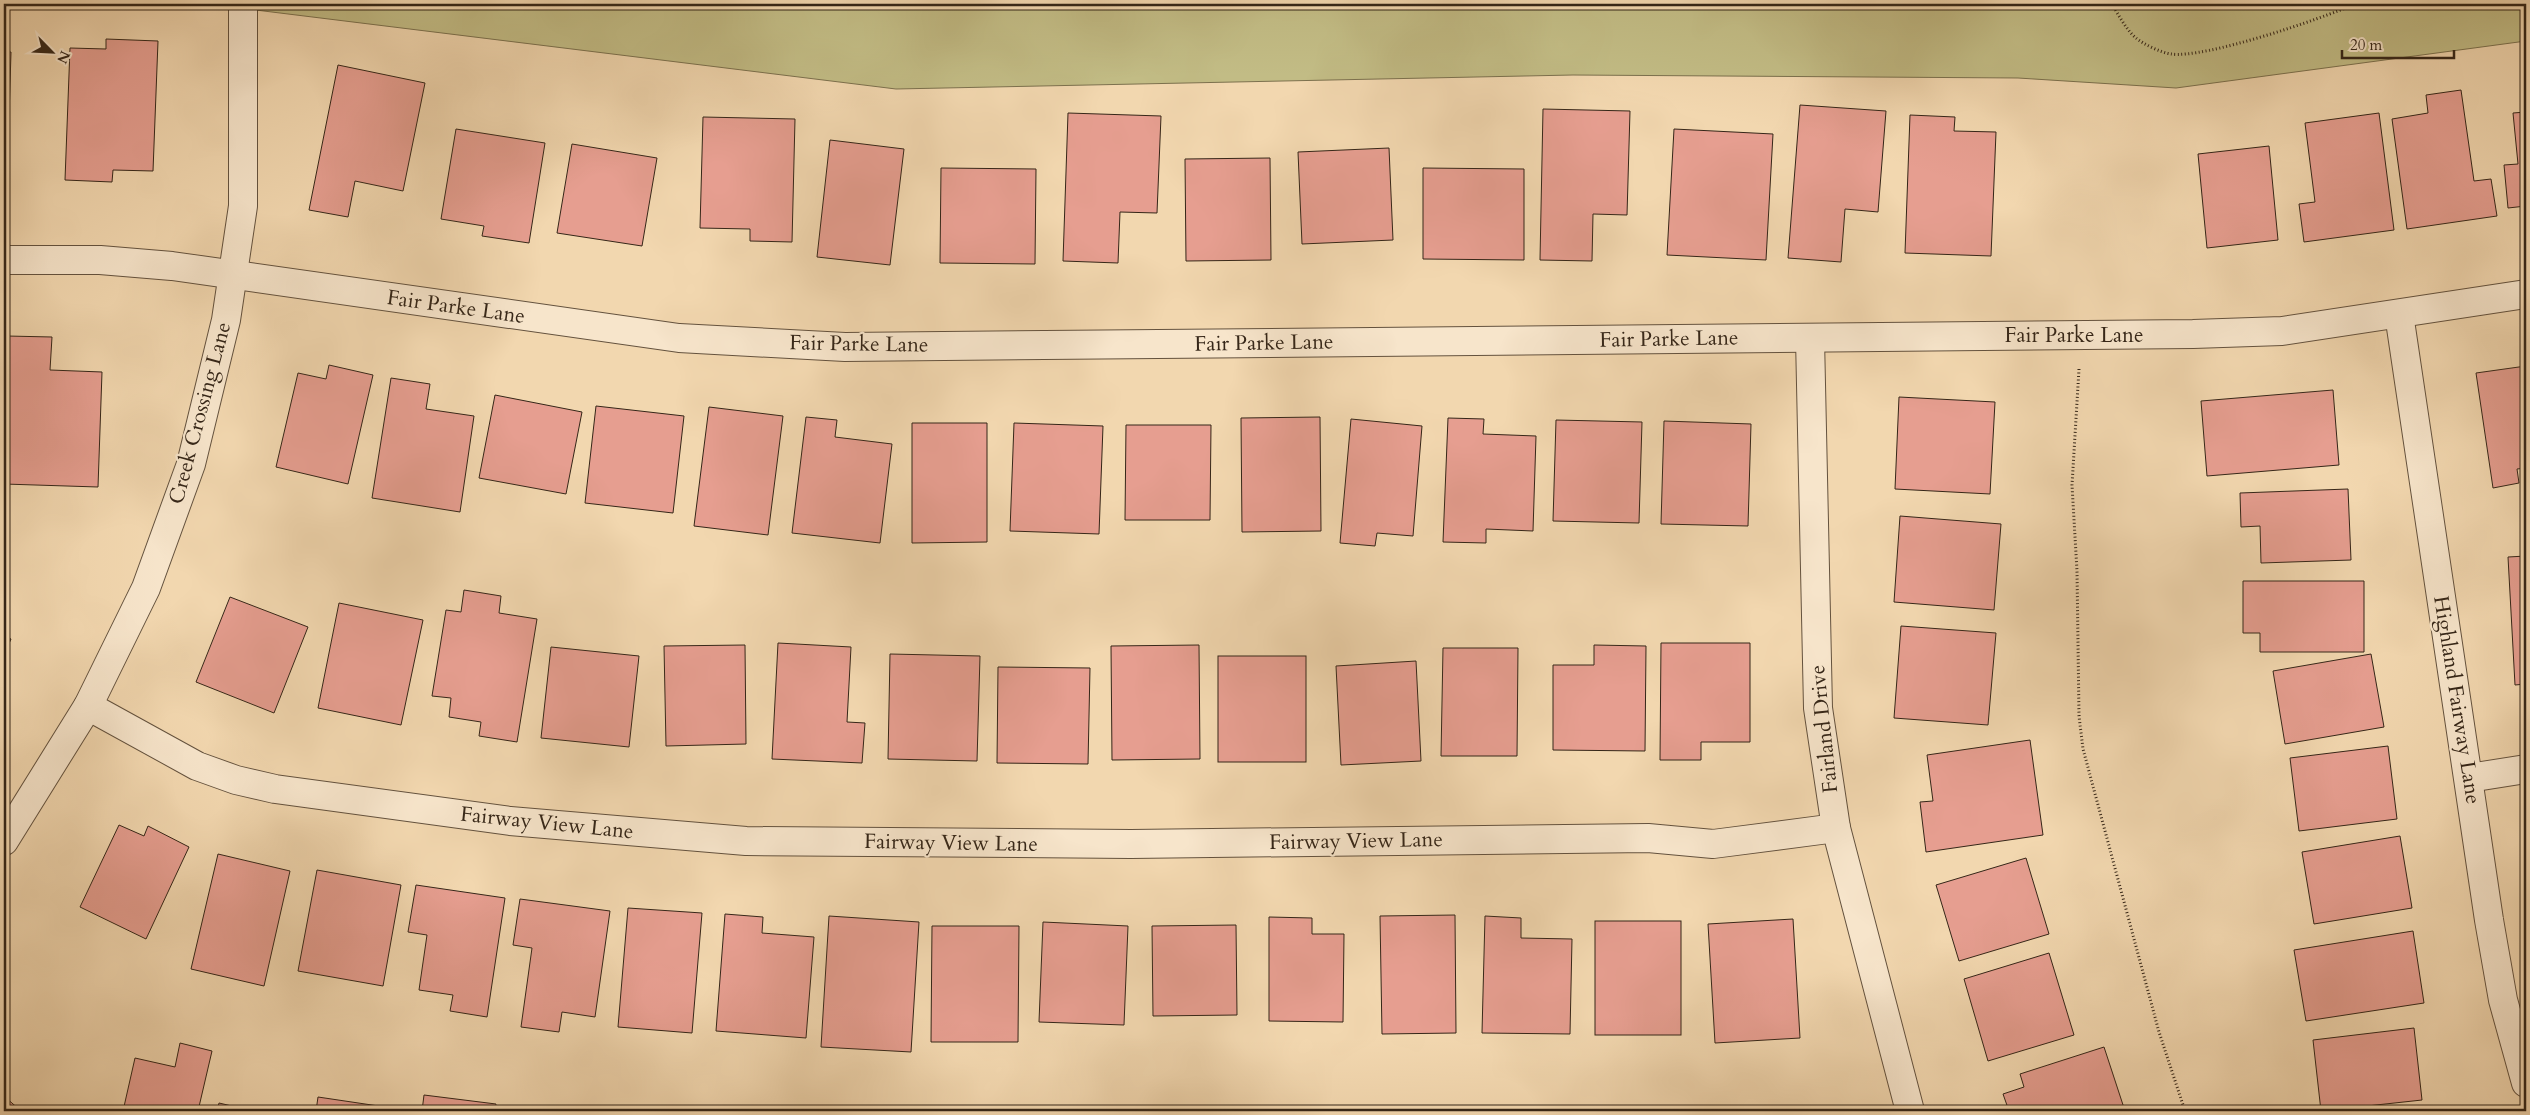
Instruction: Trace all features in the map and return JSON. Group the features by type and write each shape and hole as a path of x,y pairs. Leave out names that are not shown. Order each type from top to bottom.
{"street":[{"name":"Creek Crossing Lane","path":"4,841 88,706 146,588 190,464 226,320 243,206 243,4"},
{"name":"Fair Parke Lane","path":"4,260 100,260 233,275 679,338 835,346 1810,338 2282,331 2526,294"},
{"name":"Highland Fairway Lane","path":"2399,314 2470,778 2489,920 2503,1000 2526,1083"},
{"name":"Fairland Drive","path":"1810,338 1818,708 1836,828 1910,1111"},
{"name":"Fairway View Lane","path":"88,706 197,766 236,780 275,789 510,821 746,841 1131,844 1648,838 1713,844 1836,828"},
{"path":"2470,778 2526,769"}],"path":[{"path":"2112,4 2136,38 2170,54 2191,54 2234,43 2332,14 2355,4"},
{"path":"2510,4 2526,10"},
{"path":"2078,335 2078,380 2072,485 2077,571 2079,716 2083,749 2159,1032 2185,1111"}],"shaded area":[{"path":"207,4 2526,4 2526,41 2176,88 2018,78 1573,75 896,89"}],"building":[{"path":"106,39 158,41 153,171 113,170 112,182 65,180 70,48 106,49"},
{"path":"4,52 11,52 7,183 4,183"},
{"path":"338,65 425,83 403,191 355,181 348,217 309,210"},
{"path":"2461,90 2474,181 2491,179 2497,216 2407,229 2392,119 2428,113 2426,95"},
{"path":"1800,105 1886,111 1878,212 1845,209 1841,262 1788,258"},
{"path":"1543,109 1630,111 1627,215 1593,214 1592,261 1540,260"},
{"path":"2526,112 2526,206 2508,208 2504,165 2518,164 2513,113"},
{"path":"1068,113 1161,116 1157,213 1120,212 1118,263 1063,261"},
{"path":"2379,113 2394,230 2304,242 2299,204 2315,202 2305,123"},
{"path":"1910,115 1955,117 1954,131 1996,132 1991,256 1905,253"},
{"path":"703,117 795,119 792,242 750,241 750,229 700,228"},
{"path":"456,129 545,143 529,243 482,236 484,226 441,219"},
{"path":"1674,129 1773,134 1766,260 1667,255"},
{"path":"830,140 904,149 890,265 817,257"},
{"path":"572,144 657,158 642,246 557,233"},
{"path":"2269,146 2278,240 2207,248 2198,154"},
{"path":"1389,148 1393,240 1302,244 1298,152"},
{"path":"1270,158 1271,260 1186,261 1185,159"},
{"path":"941,168 1036,169 1035,264 940,263"},
{"path":"1423,168 1524,169 1524,260 1423,259"},
{"path":"7,336 52,337 50,370 102,372 98,487 4,484"},
{"path":"329,365 373,375 348,484 276,467 298,373 326,379"},
{"path":"2526,366 2526,468 2517,469 2519,483 2493,488 2476,373"},
{"path":"391,378 430,384 426,409 474,416 460,512 372,498"},
{"path":"2333,390 2339,465 2207,476 2201,401"},
{"path":"495,395 582,412 566,494 479,478"},
{"path":"1899,397 1995,402 1990,494 1895,489"},
{"path":"596,406 684,416 673,513 585,503"},
{"path":"709,407 783,416 768,535 694,526"},
{"path":"806,417 837,420 835,437 892,444 880,543 792,533"},
{"path":"1320,417 1321,531 1242,532 1241,418"},
{"path":"1448,418 1484,419 1483,434 1536,436 1533,531 1486,529 1486,543 1443,542"},
{"path":"1351,419 1422,426 1413,536 1377,533 1375,546 1340,543"},
{"path":"1556,420 1642,422 1639,523 1553,521"},
{"path":"1664,421 1751,424 1748,526 1661,524"},
{"path":"912,423 987,423 987,542 912,543"},
{"path":"1014,423 1103,426 1099,534 1010,531"},
{"path":"1126,425 1211,425 1210,520 1125,520"},
{"path":"2348,489 2351,560 2261,563 2260,526 2241,527 2240,493"},
{"path":"1900,516 2001,524 1994,610 1894,602"},
{"path":"2526,556 2526,684 2515,685 2508,557"},
{"path":"2243,581 2364,581 2364,652 2260,652 2260,633 2243,633"},
{"path":"464,590 501,596 499,613 537,619 517,742 479,736 481,722 449,717 451,698 432,696 446,610 461,612"},
{"path":"230,597 308,627 274,713 196,682"},
{"path":"339,603 423,620 401,725 318,708"},
{"path":"1901,626 1996,633 1988,725 1894,718"},
{"path":"4,636 11,639 4,655"},
{"path":"778,643 851,647 847,722 865,723 862,763 772,759"},
{"path":"1661,643 1750,643 1750,742 1701,742 1701,760 1660,760"},
{"path":"745,645 746,744 666,746 664,646"},
{"path":"1199,645 1200,759 1112,760 1111,646"},
{"path":"1594,645 1646,646 1645,751 1553,750 1553,665 1594,665"},
{"path":"551,647 639,656 629,747 541,738"},
{"path":"1443,648 1518,648 1517,756 1441,756"},
{"path":"890,654 980,656 977,761 888,759"},
{"path":"2371,654 2384,727 2285,744 2273,671"},
{"path":"1218,656 1306,656 1306,762 1218,762"},
{"path":"1416,661 1421,761 1341,765 1336,666"},
{"path":"998,667 1090,668 1088,764 997,763"},
{"path":"2030,740 2043,835 1926,852 1920,802 1933,801 1927,755"},
{"path":"2388,746 2397,819 2299,831 2290,758"},
{"path":"119,825 144,836 148,826 189,847 146,939 80,907"},
{"path":"2400,836 2412,908 2314,924 2302,852"},
{"path":"218,854 290,871 264,986 191,969"},
{"path":"2026,858 2049,934 1959,961 1936,885"},
{"path":"317,870 401,885 383,986 298,971"},
{"path":"416,885 505,898 487,1017 450,1011 453,995 419,990 427,935 408,932"},
{"path":"520,899 610,911 595,1017 562,1012 559,1032 521,1027 532,948 513,945"},
{"path":"628,908 702,913 692,1033 618,1027"},
{"path":"725,914 763,917 762,933 814,937 806,1038 716,1031"},
{"path":"1455,915 1456,1033 1382,1034 1380,916"},
{"path":"829,916 919,922 911,1052 821,1047"},
{"path":"1485,916 1521,918 1521,938 1572,939 1570,1034 1482,1033"},
{"path":"1269,917 1312,918 1312,934 1344,934 1343,1022 1269,1021"},
{"path":"1793,919 1800,1038 1715,1043 1708,924"},
{"path":"1595,921 1681,921 1681,1035 1595,1035"},
{"path":"1043,922 1128,926 1124,1025 1039,1022"},
{"path":"1236,925 1237,1015 1153,1016 1152,926"},
{"path":"932,926 1019,926 1018,1042 931,1042"},
{"path":"2413,931 2424,1003 2306,1021 2294,950"},
{"path":"2049,953 2074,1035 1988,1061 1964,979"},
{"path":"2414,1028 2422,1100 2321,1111 2313,1040"},
{"path":"180,1043 212,1051 198,1111 123,1111 135,1058 175,1067"},
{"path":"2104,1047 2125,1111 2009,1111 2003,1094 2024,1087 2020,1074"},
{"path":"424,1095 496,1104 495,1111 422,1111"},
{"path":"4,1096 21,1111 4,1111"},
{"path":"318,1097 392,1108 391,1111 316,1111"},
{"path":"219,1103 253,1111 217,1111"},
{"path":"530,1106 572,1111 530,1111"},
{"path":"2453,1106 2455,1111 2439,1111"}]}
